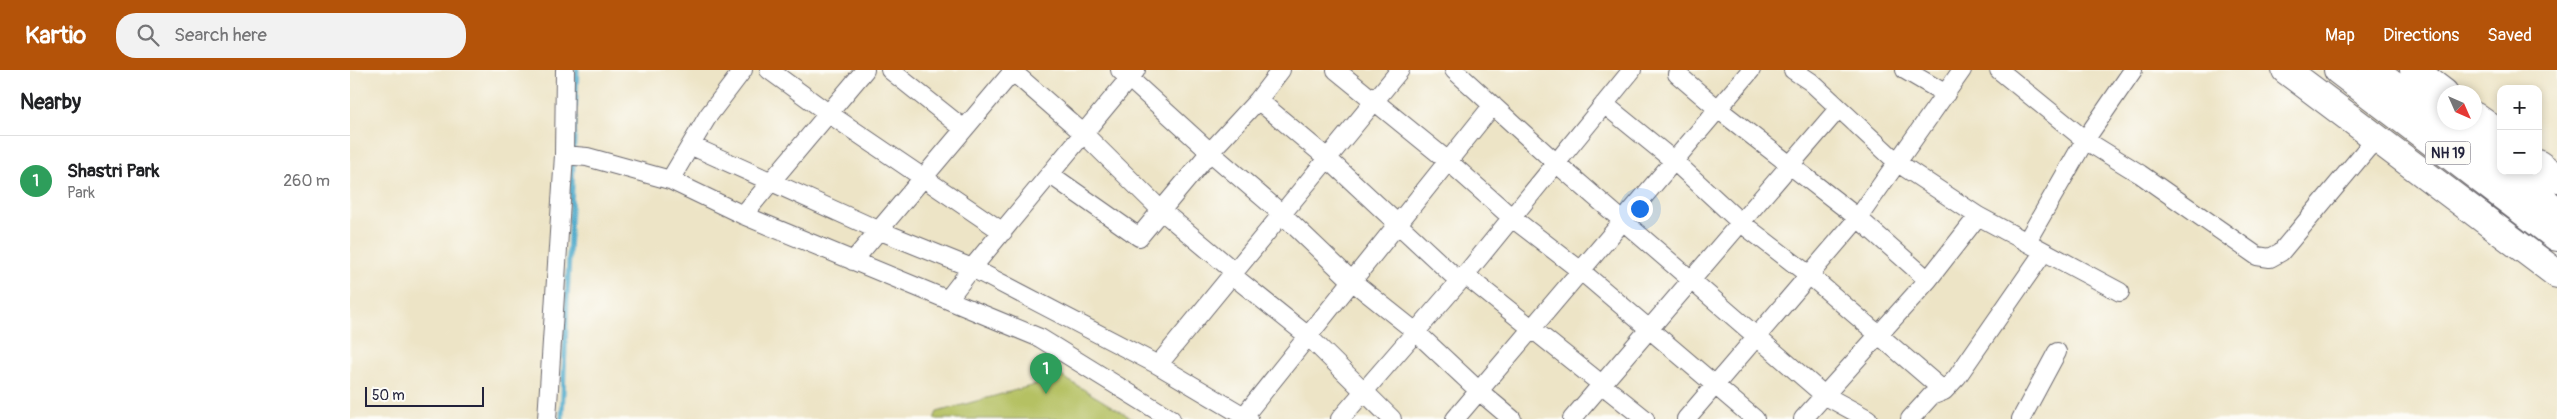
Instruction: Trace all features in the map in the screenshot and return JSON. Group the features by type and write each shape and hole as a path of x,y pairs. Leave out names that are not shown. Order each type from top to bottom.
{"highway":[{"path":"2286,70 2557,274"},
{"name":"NH 19","path":"2338,70 2557,237"},
{"path":"2373,70 2497,165"},
{"path":"2414,70 2437,88"},
{"path":"2482,122 2497,133"},
{"path":"2542,167 2557,178"},
{"path":"2510,175 2557,211"}],"street":[{"path":"547,419 567,155 565,70"},
{"path":"670,180 692,146 708,116 743,70"},
{"path":"769,70 828,113 1003,232"},
{"path":"743,215 864,70"},
{"path":"890,70 964,129"},
{"path":"853,261 1012,70 1084,134 1162,211 1230,268 1232,276 1308,336 1392,419"},
{"path":"1051,175 1139,237 1210,152 1258,100 1281,70"},
{"path":"1336,70 1448,161 1511,217 1581,271 1755,419"},
{"path":"1158,365 1400,70"},
{"path":"1454,70 1556,163 1824,395 1868,419"},
{"path":"1340,419 1462,278 1632,70"},
{"path":"1455,419 1751,70"},
{"path":"1793,70 1811,82 1898,163 1978,216 2120,292"},
{"path":"1905,70 1946,94"},
{"path":"1686,419 1858,218 1962,70"},
{"path":"2000,70 2085,140 2140,174 2258,256 2270,258 2281,252 2376,138"},
{"path":"2031,234 2085,140 2133,70"},
{"path":"948,299 1084,134 1129,73 1210,152 1282,214 1352,281 1416,332 1478,391 1512,419"},
{"path":"1677,74 1718,109 1858,218 1928,280"},
{"path":"1258,100 1397,225 1462,278 1531,329 1645,419"},
{"path":"1604,104 1674,161 1740,222 1810,275 1944,391"},
{"path":"692,146 878,230 972,268 1158,365 1246,418 1308,336 1493,105"},
{"path":"1572,419 1839,108"},
{"path":"567,155 587,157 670,180 743,215 1040,338 1171,419"},
{"path":"1803,419 1928,280 1978,216"},
{"path":"1910,419 1931,396 1944,391 1957,377 2043,252"},
{"path":"2020,419 2057,352"}],"green space":[{"path":"1063,377 1133,419 934,419 937,412"}],"waterway":[{"path":"562,419 577,70"}],"place":[{"name":"Shastri Park","path":"1046,394"}]}
